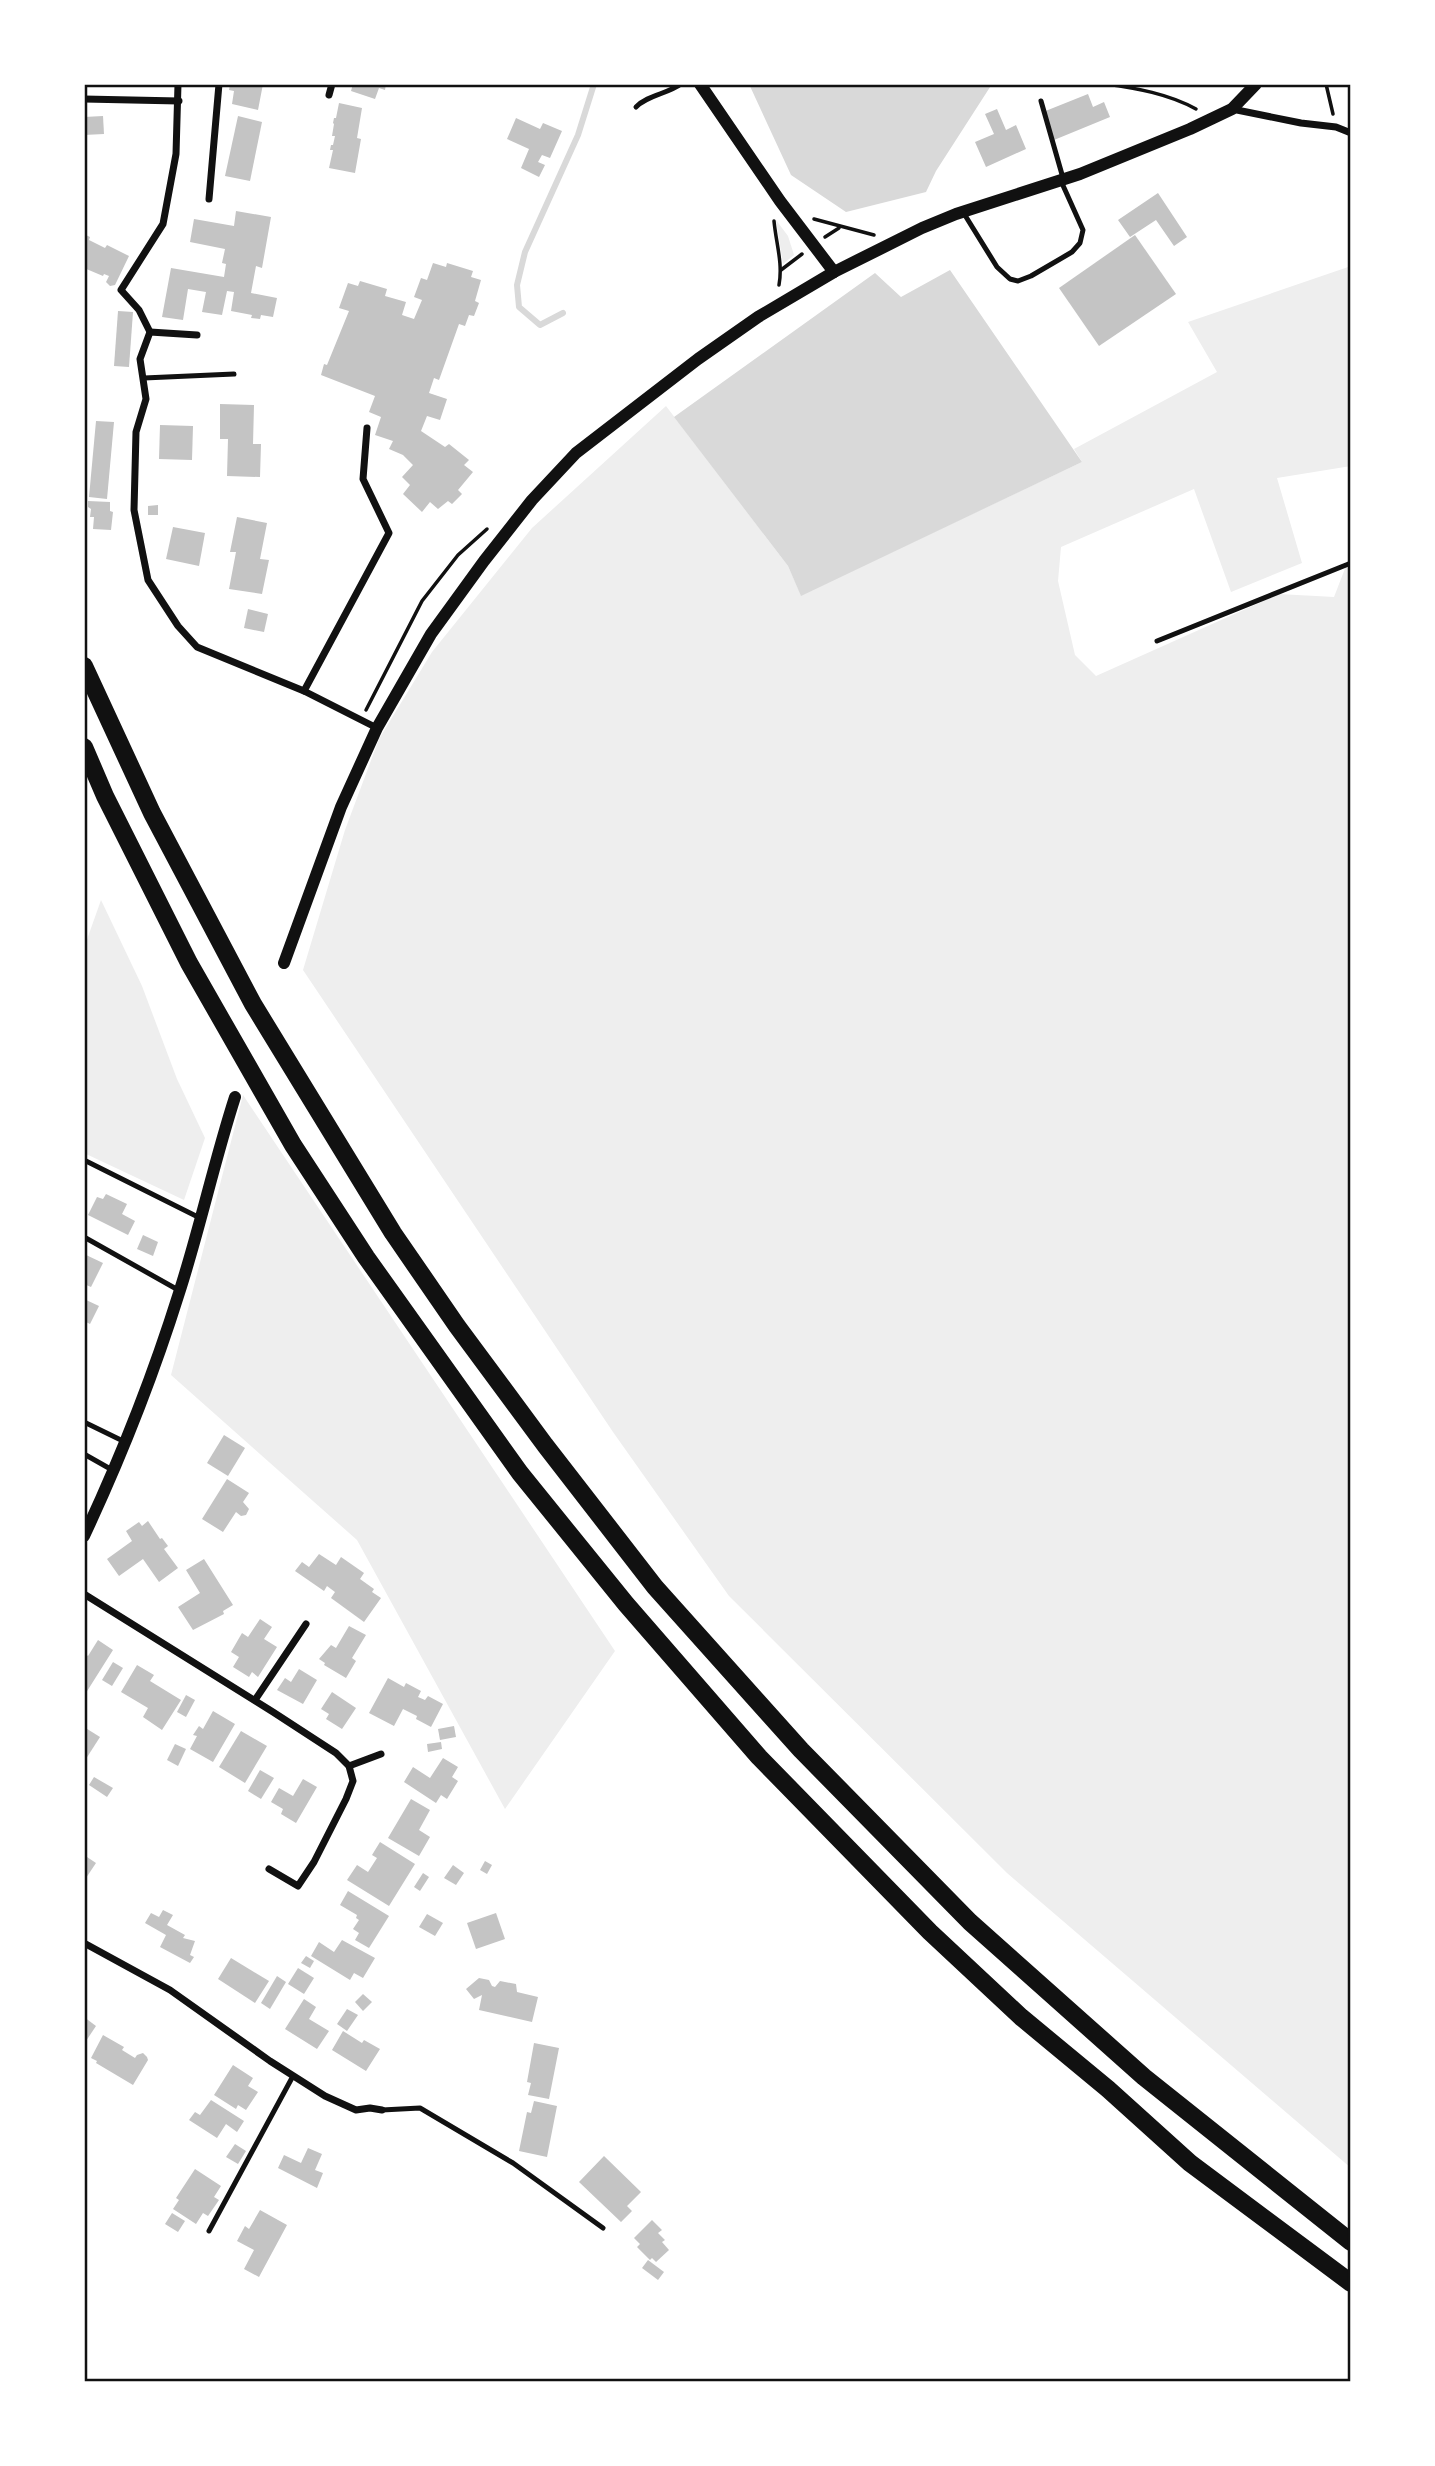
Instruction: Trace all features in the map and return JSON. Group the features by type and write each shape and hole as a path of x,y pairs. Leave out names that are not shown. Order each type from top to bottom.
{"highway":[{"path":"84,666 152,813 253,1004 393,1233 457,1326 545,1445 655,1587 801,1750 970,1922 1144,2077 1351,2242"},
{"path":"84,747 105,796 189,962 293,1145 373,1267 504,1451 626,1604 758,1757 930,1932 1021,2017 1108,2089 1190,2163 1351,2283"}],"street":[{"path":"178,84 176,154 163,224 121,290 139,310 150,332 140,359 146,399 136,432 134,510 148,580 178,626 197,647 304,691 377,728"},
{"path":"209,199 219,84"},
{"path":"329,95 332,84"},
{"path":"700,84 791,216 834,272"},
{"path":"284,963 337,817 377,728 431,634 532,500 576,453 698,359 758,317 834,272 963,212 1080,174 1213,118 1232,109 1256,84"},
{"path":"84,99 179,101"},
{"path":"1232,109 1336,127 1351,133"},
{"path":"150,332 197,335"},
{"path":"304,691 389,533 363,479 367,428"},
{"path":"84,1536 114,1471 153,1371 180,1291 235,1097"},
{"path":"84,1594 336,1753 349,1766 353,1781 346,1799 314,1862 298,1886 270,1869"},
{"path":"254,1700 306,1624"},
{"path":"349,1766 381,1754"},
{"path":"84,1942 170,1990 325,2096 356,2110 382,2110"}],"lane":[{"path":"636,107 643,100 671,92 681,84"},
{"path":"963,212 997,267 1010,279 1018,281 1031,276 1072,252 1080,243 1083,230 1061,179 1041,101"},
{"path":"144,378 234,374"},
{"path":"1157,641 1351,563"},
{"path":"84,1160 201,1218"},
{"path":"84,1237 180,1291"},
{"path":"84,1422 125,1443"},
{"path":"84,1454 114,1471"},
{"path":"209,2231 293,2076"},
{"path":"382,2110 420,2108 513,2163 603,2228"}],"path":[{"path":"1105,84 1183,102 1213,118"},
{"path":"1326,84 1336,127"},
{"path":"771,296 779,284 782,264 776,240 772,189"},
{"path":"791,216 817,219 898,240"}],"shaded area":[{"path":"749,84 992,84 936,171 926,192 846,212 791,175"},
{"path":"776,220 788,236 794,255 783,264"},
{"path":"1351,266 1351,466 1277,478 1302,563 1231,592 1194,489 1061,547 1058,581 1075,655 1096,676 1279,594 1334,597 1351,553 1351,2168 1007,1873 729,1596 613,1432 303,970 345,830 379,739 432,652 532,528 666,406 788,566 801,595 1082,462 1074,449 1217,372 1188,322"},
{"path":"950,270 1082,462 801,596 788,566 674,417 875,273 901,297"},
{"path":"101,900 142,986 177,1079 205,1138 184,1200 84,1153 84,948"},
{"path":"243,1095 615,1651 505,1809 357,1540 171,1375"}],"building":[{"path":"230,84 263,84 258,110 232,104 234,91 229,90"},
{"path":"353,84 386,84 385,90 379,88 375,99 351,91"},
{"path":"1088,94 1093,107 1104,102 1110,117 1054,140 1043,112"},
{"path":"339,103 362,108 357,138 361,139 355,173 329,168 333,150 330,150 335,136 332,136 333,123"},
{"path":"997,109 1006,130 1016,125 1026,149 986,167 975,142 994,134 985,114"},
{"path":"103,116 104,134 84,135 84,117"},
{"path":"238,116 262,122 250,181 225,176"},
{"path":"516,118 540,129 543,123 562,131 550,158 542,155 538,162 545,165 539,177 521,168 529,149 507,139"},
{"path":"1158,193 1187,237 1174,246 1156,220 1130,237 1118,220"},
{"path":"236,211 271,217 262,268 256,266 251,293 277,298 273,317 261,315 260,319 251,318 252,315 231,311 234,292 227,291 222,315 202,312 206,292 188,289 183,320 162,317 171,268 224,277 226,264 222,263 225,249 190,242 194,219 234,226"},
{"path":"84,234 90,237 89,240 105,248 107,245 129,256 115,285 110,286 106,282 109,276 84,268"},
{"path":"1135,235 1176,294 1099,346 1059,288"},
{"path":"433,263 446,267 447,263 473,271 471,277 481,280 475,301 479,303 474,316 469,315 465,326 459,324 439,380 434,378 429,393 447,399 440,420 427,416 421,431 445,447 449,444 469,460 464,465 473,472 458,490 462,494 452,504 448,501 438,509 430,502 422,512 403,494 410,485 402,477 413,465 403,455 389,449 393,441 375,435 381,417 369,412 375,396 321,375 349,311 339,308 348,283 358,286 360,281 387,289 385,296 406,302 402,315 414,319 422,300 414,297 421,278 427,280"},
{"path":"118,311 133,312 129,367 114,366"},
{"path":"220,404 254,405 253,444 261,444 260,477 227,476 228,439 220,439"},
{"path":"96,421 114,422 107,499 89,497"},
{"path":"160,425 193,426 192,460 159,459"},
{"path":"88,501 110,502 110,511 113,512 111,530 93,529 94,517 90,517"},
{"path":"158,505 158,515 148,515 148,506"},
{"path":"237,517 267,523 260,559 269,560 262,594 229,589 236,552 230,552"},
{"path":"173,527 205,533 199,566 166,559"},
{"path":"248,609 268,614 264,632 244,628"},
{"path":"106,1194 127,1204 122,1214 135,1221 128,1235 88,1215 97,1197 103,1199"},
{"path":"143,1235 158,1242 153,1256 137,1249"},
{"path":"84,1254 103,1263 91,1287 84,1284"},
{"path":"84,1299 99,1306 90,1324 84,1321"},
{"path":"224,1435 245,1448 228,1476 207,1463"},
{"path":"227,1479 249,1493 243,1502 249,1509 246,1515 241,1516 236,1512 223,1532 202,1519"},
{"path":"148,1521 168,1546 164,1549 178,1568 159,1582 143,1559 119,1576 107,1559 132,1541 126,1531 139,1522 142,1526"},
{"path":"319,1554 336,1565 341,1557 364,1573 360,1579 381,1598 364,1622 331,1598 335,1592 327,1586 324,1591 295,1571 302,1562 309,1567"},
{"path":"204,1559 233,1605 223,1611 224,1614 193,1630 178,1607 200,1593 186,1570"},
{"path":"260,1619 272,1627 264,1639 277,1647 258,1677 252,1672 249,1677 233,1667 239,1657 231,1652 242,1633 248,1637"},
{"path":"349,1626 366,1635 352,1658 356,1661 346,1678 319,1659 331,1645 336,1648"},
{"path":"98,1640 113,1650 84,1696 84,1653 88,1656"},
{"path":"113,1662 123,1668 112,1686 102,1680"},
{"path":"137,1665 154,1675 150,1681 181,1700 162,1730 143,1717 148,1708 121,1692"},
{"path":"299,1669 317,1680 303,1704 277,1690 285,1678 291,1682"},
{"path":"388,1678 404,1687 406,1683 421,1691 418,1697 425,1700 428,1696 443,1704 431,1727 403,1709 394,1726 369,1713"},
{"path":"332,1692 356,1708 342,1729 326,1719 329,1714 321,1709"},
{"path":"186,1695 195,1700 186,1717 177,1712"},
{"path":"213,1711 235,1724 213,1762 190,1749 197,1736 193,1735 199,1726 203,1729"},
{"path":"454,1726 456,1737 440,1740 438,1729"},
{"path":"84,1727 100,1737 84,1762"},
{"path":"241,1731 267,1746 245,1783 219,1767"},
{"path":"441,1742 442,1749 428,1752 427,1744"},
{"path":"175,1744 186,1749 178,1766 167,1760"},
{"path":"443,1758 458,1767 452,1777 458,1781 447,1799 441,1795 436,1803 404,1782 413,1767 430,1778"},
{"path":"260,1770 274,1778 261,1799 248,1791"},
{"path":"94,1777 113,1788 107,1797 89,1785"},
{"path":"303,1779 317,1787 296,1823 281,1814 283,1809 271,1802 279,1788 293,1796"},
{"path":"411,1799 430,1810 419,1830 430,1837 419,1856 388,1838"},
{"path":"380,1842 415,1864 389,1906 347,1880 357,1865 368,1872 377,1858 372,1855"},
{"path":"84,1855 96,1863 84,1881"},
{"path":"485,1861 492,1865 487,1874 480,1870"},
{"path":"453,1865 464,1873 456,1885 444,1878"},
{"path":"423,1873 429,1877 420,1891 414,1887"},
{"path":"348,1891 389,1916 369,1948 355,1940 359,1933 353,1929 359,1920 357,1915 340,1905"},
{"path":"163,1910 173,1915 167,1925 185,1935 183,1938 195,1941 190,1955 194,1957 190,1963 160,1947 166,1935 145,1923 151,1913 159,1917"},
{"path":"496,1913 505,1939 476,1949 467,1923"},
{"path":"427,1914 443,1923 435,1936 419,1927"},
{"path":"342,1940 375,1958 363,1978 354,1973 350,1980 311,1956 319,1942 334,1952"},
{"path":"306,1956 314,1961 310,1968 301,1963"},
{"path":"231,1958 269,1981 255,2003 218,1979"},
{"path":"298,1968 314,1978 304,1994 288,1984"},
{"path":"277,1976 286,1982 270,2009 261,2003"},
{"path":"479,1978 489,1980 495,1987 500,1981 516,1984 517,1992 538,1997 532,2022 479,2010 482,1995 474,1999 466,1989"},
{"path":"363,1994 372,2002 363,2011 355,2002"},
{"path":"304,1999 316,2007 309,2019 329,2031 317,2049 285,2029"},
{"path":"347,2009 358,2015 347,2031 337,2024"},
{"path":"84,2017 96,2026 84,2044"},
{"path":"343,2031 362,2043 364,2040 380,2049 366,2071 332,2050"},
{"path":"103,2035 124,2047 122,2050 135,2058 143,2053 147,2057 148,2060 133,2085 91,2058"},
{"path":"534,2043 559,2048 549,2099 528,2095 531,2083 527,2082"},
{"path":"233,2065 253,2078 248,2086 258,2092 246,2110 238,2105 236,2109 214,2095"},
{"path":"211,2100 244,2121 237,2132 226,2124 217,2138 189,2120 195,2112 200,2115"},
{"path":"534,2101 557,2106 547,2157 519,2151 527,2112 531,2113"},
{"path":"235,2144 246,2151 238,2164 226,2157"},
{"path":"308,2148 322,2154 315,2170 323,2173 317,2188 278,2168 284,2155 301,2163"},
{"path":"604,2156 641,2192 627,2206 632,2211 621,2222 579,2182"},
{"path":"195,2169 221,2186 214,2197 219,2200 208,2216 203,2213 196,2224 173,2209 179,2200 176,2198"},
{"path":"260,2210 287,2225 259,2277 244,2269 254,2250 237,2241 245,2226 249,2229"},
{"path":"172,2213 185,2221 178,2232 165,2224"},
{"path":"652,2220 662,2230 658,2233 669,2250 656,2262 652,2258 650,2260 637,2247 640,2244 634,2238"},
{"path":"648,2260 664,2272 658,2280 642,2268"}],"waterway":[{"path":"563,313 540,325 519,307 517,285 525,252 578,135 594,84"}]}
